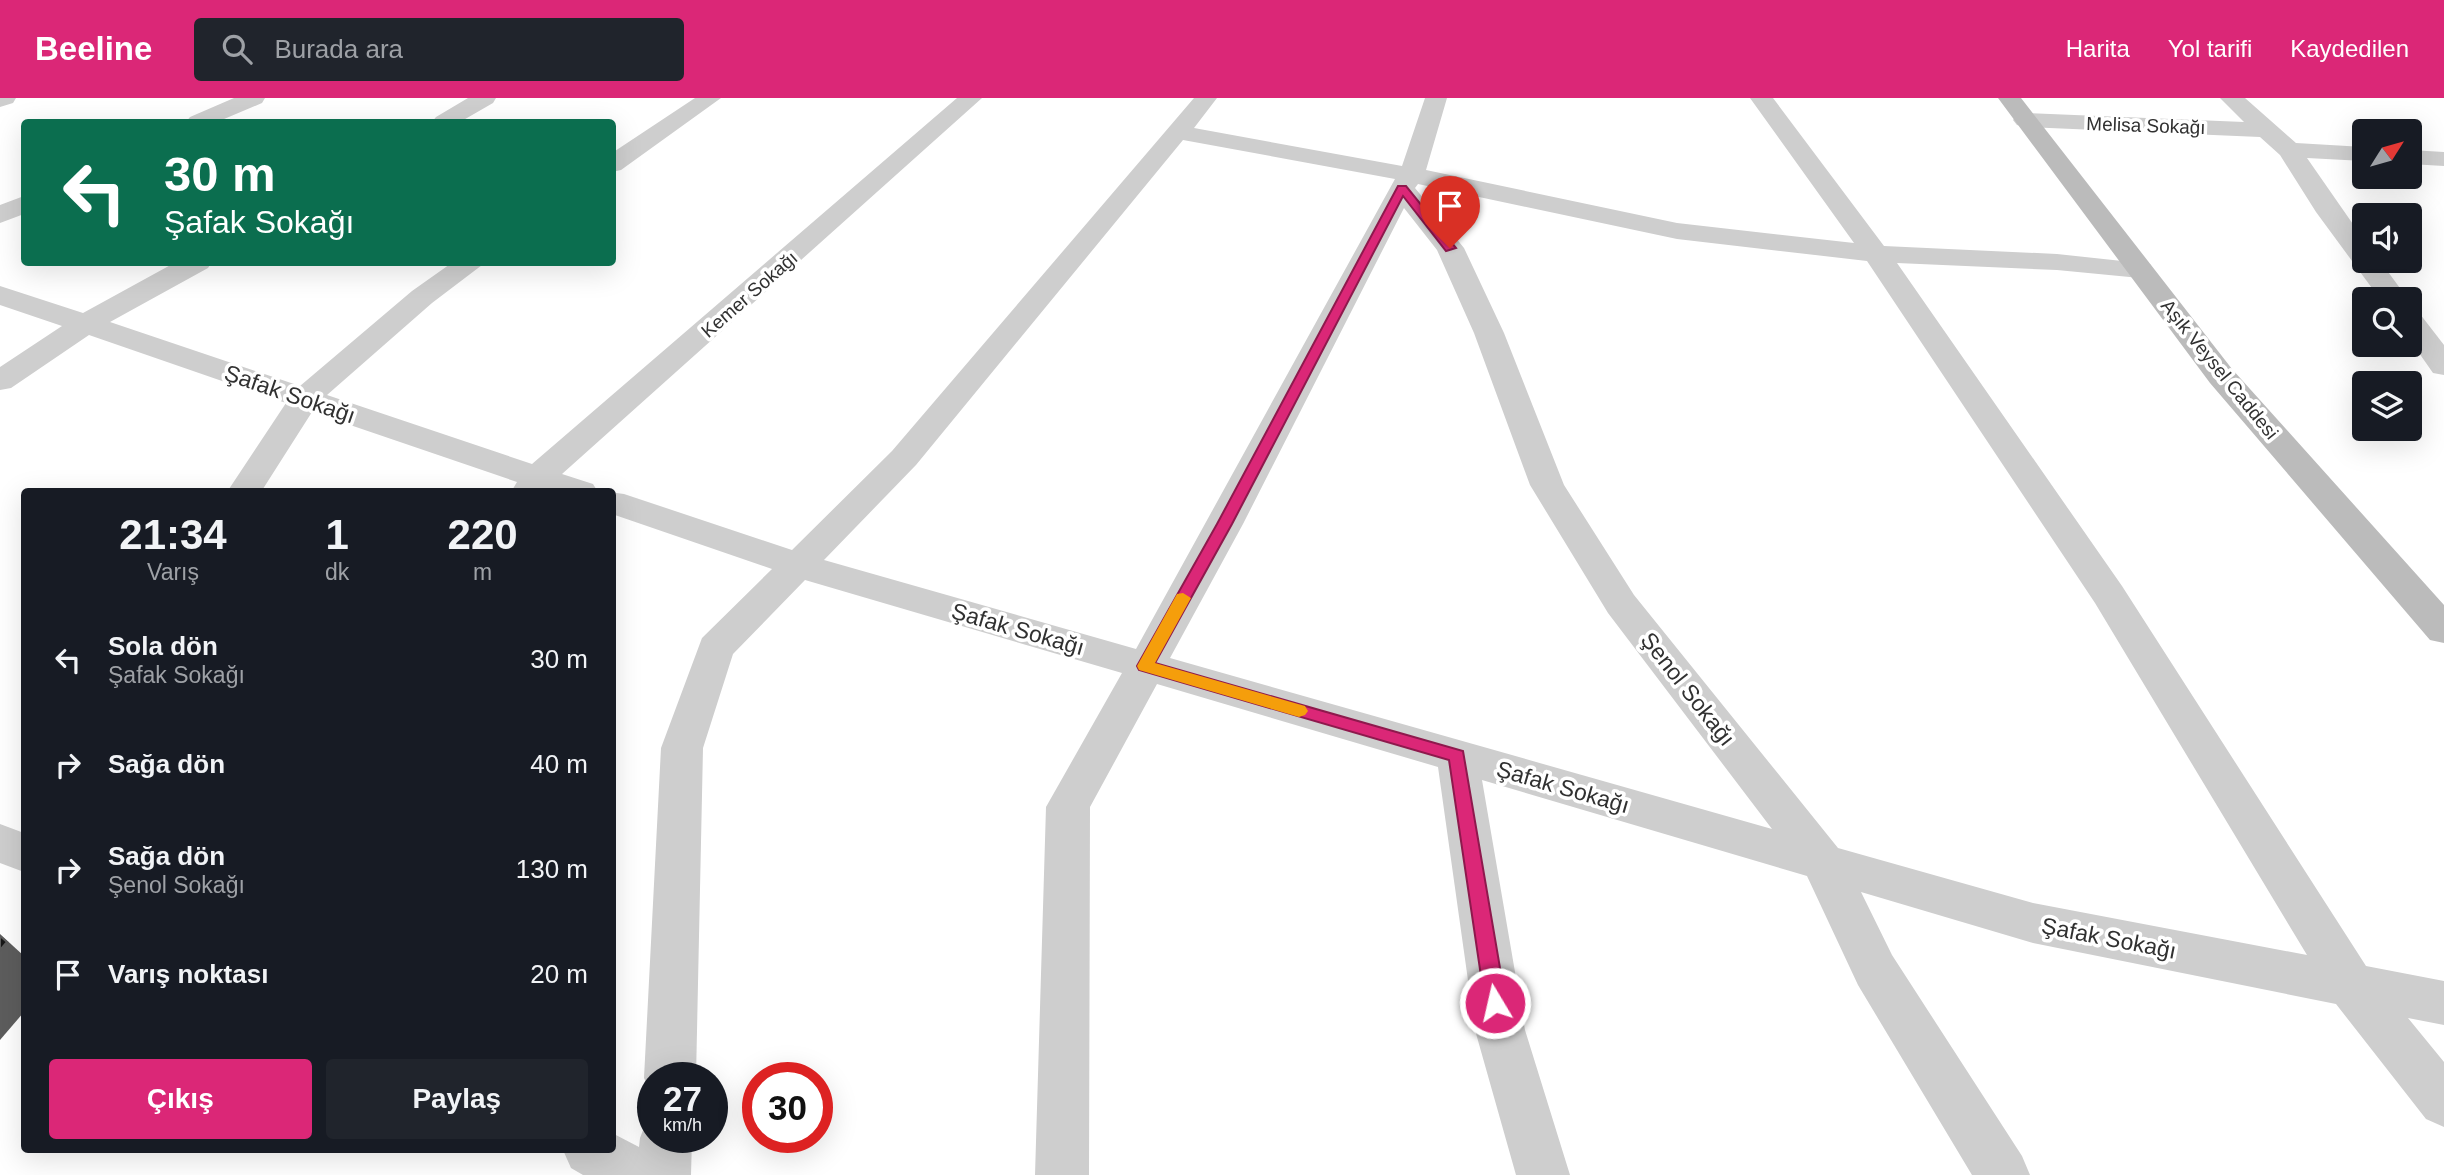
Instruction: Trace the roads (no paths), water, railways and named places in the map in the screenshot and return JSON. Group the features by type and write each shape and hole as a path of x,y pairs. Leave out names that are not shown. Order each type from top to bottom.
{"street":[{"path":"205,119 254,98"},
{"path":"449,119 485,98"},
{"path":"616,162 710,98"},
{"name":"Kemer Sokağı","path":"533,485 971,98"},
{"path":"671,1062 682,748 716,648 904,458 1206,98"},
{"path":"1062,1175 1068,807 1225,524 1407,182 1436,98"},
{"path":"1761,98 1876,254 2109,595 2351,985 2444,1102"},
{"path":"2231,98 2289,150 2352,242"},
{"name":"Melisa Sokağı","path":"2017,109 2267,130"},
{"name":"Aşık Veysel Caddesi","path":"2017,109 2221,376 2444,630"},
{"path":"1177,132 1407,182 1677,231 1876,254 2057,262 2140,270"},
{"path":"2289,150 2352,153"},
{"path":"2422,158 2444,159"},
{"name":"Şenol Sokağı","path":"1407,182 1450,248 1489,333 1554,497 1621,604 1823,862 1875,970 2003,1175"},
{"path":"0,215 21,205"},
{"path":"0,381 85,324 191,266"},
{"path":"247,488 304,398 422,297 466,266"},
{"name":"Şafak Sokağı","path":"0,295 304,398 533,485 554,488"},
{"path":"2422,336 2444,366"},
{"name":"Şafak Sokağı","path":"616,503 798,565 2033,923 2444,1003"},
{"path":"1457,756 1500,1030 1543,1175"},
{"path":"596,1153 636,1175"},
{"path":"664,1175 665,1153"}]}
